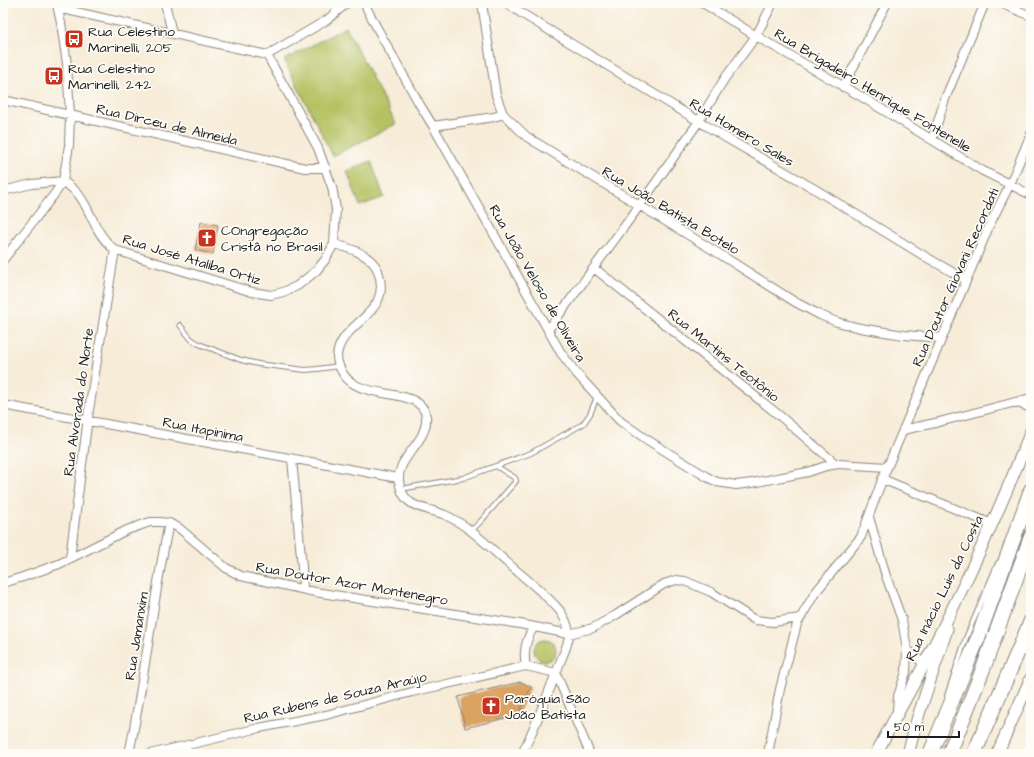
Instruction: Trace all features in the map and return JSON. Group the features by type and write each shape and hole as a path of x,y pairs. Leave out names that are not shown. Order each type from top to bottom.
{"highway":[{"path":"930,754 978,638 1031,490"},
{"path":"949,754 983,669 1031,537"},
{"path":"974,754 1031,621"}],"main road":[{"name":"Rua Inácio Luis da Costa","path":"876,754 950,613 992,524 1031,431"},
{"path":"908,754 917,720 946,634 950,613"},
{"path":"997,754 1031,678"}],"street":[{"path":"165,3 172,33"},
{"path":"3,260 63,181 69,145 70,115 67,64 57,5 267,55 328,20 347,3"},
{"name":"Rua João Veloso de Oliveira","path":"364,3 420,105 561,353 596,397 620,421 639,435 717,482 736,485 752,483 808,472 836,464 887,467"},
{"name":"Rua João Batista Botelo","path":"482,3 496,95 503,114 528,137 718,253 795,302 820,315 837,322 860,328 904,335 942,338"},
{"name":"Rua Homero Sales","path":"507,3 521,14 966,280"},
{"name":"Rua Brigadeiro Henrique Fontenelle","path":"703,3 983,171 1031,195"},
{"path":"548,330 640,206 699,121 726,78 756,36 773,3"},
{"path":"843,87 887,3"},
{"path":"932,140 945,99 985,3"},
{"path":"1000,3 1031,16"},
{"path":"267,55 318,148 326,168 332,187 336,209 334,244 345,246 362,254 376,265 381,279 381,292 378,303 347,335 341,344 337,356 343,376 352,385 371,391 412,399 421,404 426,414 426,426 422,437 406,458 399,471 398,478 400,489 405,498 412,504 446,515 470,531 546,596 560,612 567,625 569,634 546,702 522,754"},
{"name":"Rua Dirceu de Almeida","path":"3,100 305,168 326,168"},
{"path":"433,126 494,117 503,114"},
{"name":"Rua Doutor Giovani Recordati","path":"903,430 990,224 1010,184 1031,134"},
{"path":"3,191 32,184 63,181"},
{"name":"Rua José Ataliba Ortiz","path":"63,181 80,197 100,235 115,250 252,292 271,295 297,286 316,271 325,260 334,244"},
{"name":"Rua Alvorada do Norte","path":"70,558 88,421 115,250"},
{"name":"Rua Martins Teotônio","path":"594,268 783,418 836,464"},
{"path":"768,754 785,666 797,624 815,594 857,543 903,430 1031,398"},
{"path":"1015,402 1031,408"},
{"name":"Rua Itapinima","path":"3,405 398,478"},
{"path":"292,459 303,589"},
{"path":"882,479 992,524"},
{"path":"868,517 886,576 902,620 907,649 906,672 898,696 897,712"},
{"path":"3,583 59,564 127,530 150,522 169,523"},
{"name":"Rua Doutor Azor Montenegro","path":"169,523 179,528 226,568 241,576 303,589 569,634"},
{"name":"Rua Jamanxim","path":"129,754 143,682 161,562 169,523"},
{"path":"569,634 593,628 664,584 676,580 685,581 711,592 755,620 773,622 800,618"},
{"path":"534,627 524,650 526,666 556,673"},
{"path":"907,649 924,664"},
{"name":"Rua Rubens de Souza Araújo","path":"150,754 526,666"},
{"path":"556,673 590,754"}],"lane":[{"path":"180,325 191,339 199,344 252,363 305,370 339,366"},
{"path":"400,489 463,478 530,453 583,424 590,414 596,397"},
{"path":"470,531 516,482 516,480 496,466"},
{"path":"1002,555 1012,543"},
{"path":"946,698 966,638 998,562"},
{"path":"943,723 944,706"}],"green space":[{"path":"346,27 396,124 333,156 284,60"},
{"path":"371,161 384,197 360,206 347,171"},
{"path":"545,639 553,642 556,650 553,658 545,661 537,658 534,650 537,642"}],"building":[{"name":"COngregação Cristâ no Brasil","path":"201,222 218,225 213,254 195,250"},
{"name":"Paróquia São João Batista","path":"520,682 531,687 518,715 465,728 458,697"}],"place":[{"name":"Rua Celestino Marinelli, 205","path":"74,39"},
{"name":"Rua Celestino Marinelli, 242","path":"54,76"},
{"name":"COngregação Cristâ no Brasil","path":"207,238"},
{"name":"Paróquia São João Batista","path":"491,706"}]}
